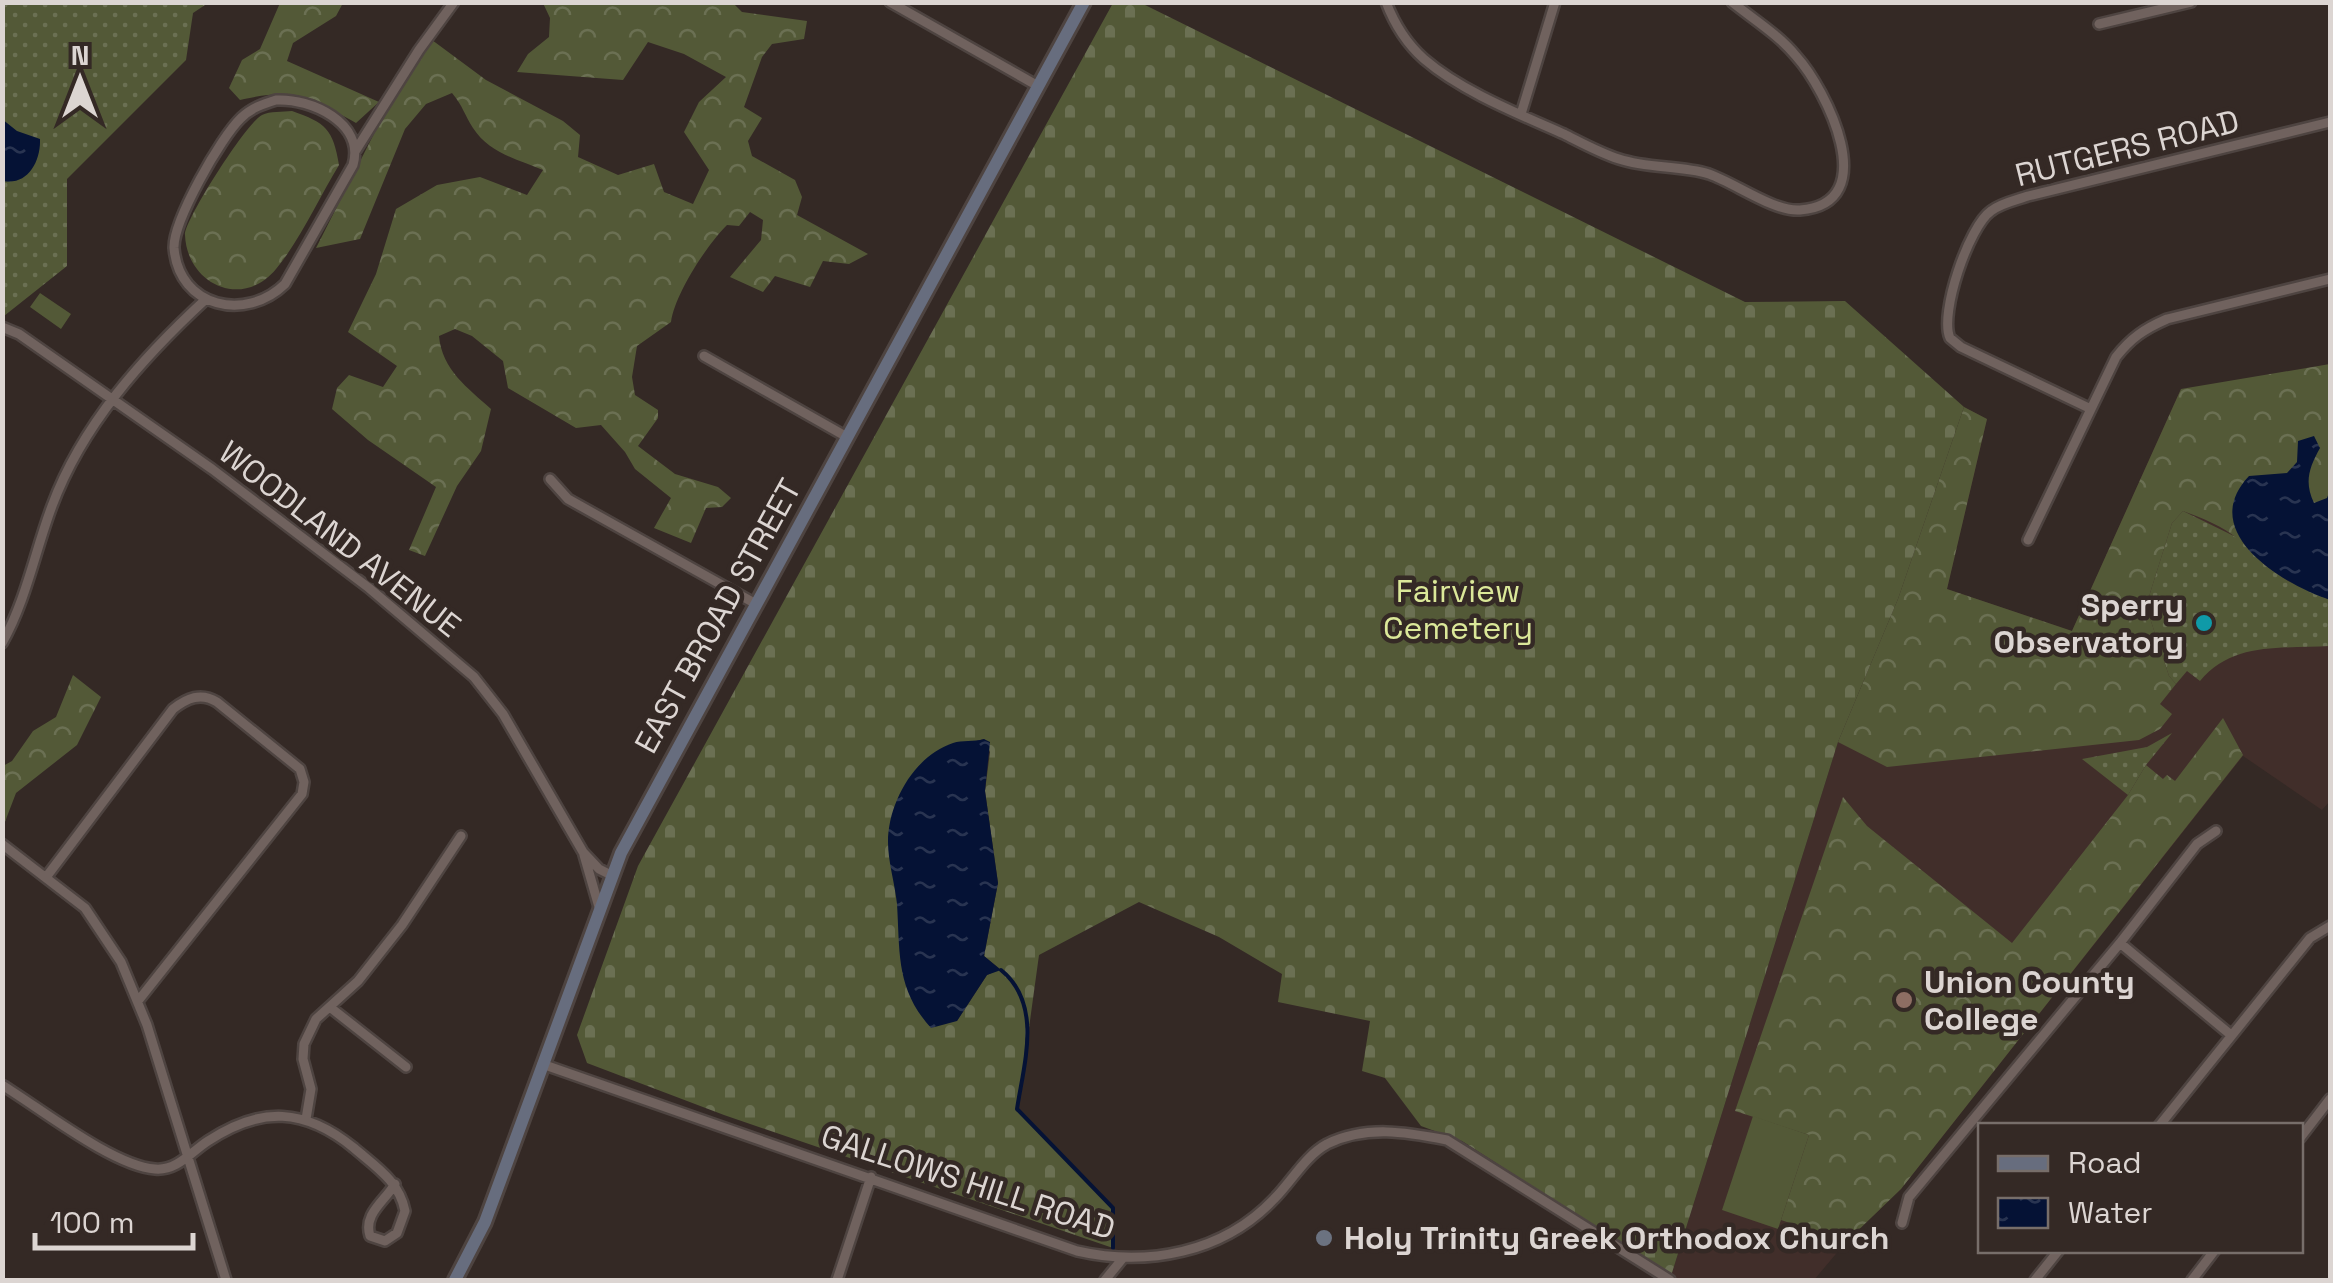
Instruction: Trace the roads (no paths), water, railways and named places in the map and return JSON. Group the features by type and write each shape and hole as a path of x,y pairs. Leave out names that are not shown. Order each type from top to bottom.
{"street":[{"path":"356,150 345,129 310,103 276,100 244,114 230,131 176,226 174,252 187,282 206,298 232,306 252,305 285,284 348,174 356,150 454,2"},
{"path":"890,2 1038,86"},
{"name":"EAST BROAD STREET","path":"455,1280 485,1222 610,875 1084,2"},
{"path":"1386,2 1393,20 1420,56 1441,72 1521,114 1616,158 1649,168 1698,171 1785,209 1814,207 1836,189 1843,170 1839,131 1830,108 1812,74 1794,52 1732,2"},
{"path":"1521,114 1556,2"},
{"path":"2099,24 2191,2"},
{"name":"RUTGERS ROAD","path":"2091,409 1962,347 1947,331 1954,286 1978,226 1990,212 2028,196 2330,122"},
{"path":"2028,540 2116,357 2144,328 2330,280"},
{"path":"2,643 13,624 65,472 112,400 153,351 206,298"},
{"name":"WOODLAND AVENUE","path":"2,327 19,334 212,470 356,578 474,678 503,714 583,852 598,869 610,875"},
{"path":"704,356 847,438"},
{"path":"550,480 568,498 756,604"},
{"path":"47,876 173,710 191,698 209,697 217,702 300,769 302,794 138,1001"},
{"path":"1902,1223 1909,1197 2197,844 2216,832"},
{"path":"306,1118 310,1089 304,1044 316,1018 358,982 402,925 461,836"},
{"path":"2,844 84,908 121,962 138,1001 226,1280"},
{"name":"WOODLAND AVENUE","path":"583,852 599,907"},
{"path":"2161,1123 2310,938 2330,926"},
{"path":"2120,942 2231,1035"},
{"path":"331,1008 406,1066"},
{"name":"GALLOWS HILL ROAD","path":"542,1064 1077,1251 1123,1258 1181,1252 1239,1227 1274,1200 1324,1146 1358,1133 1415,1132 1447,1140 1670,1280"},
{"path":"2,1085 119,1158 157,1170 170,1168 235,1125 282,1115 306,1118 343,1139 395,1184 404,1204 403,1223 385,1241 370,1236 367,1226 371,1214 395,1184"},
{"path":"2303,1134 2330,1102"},
{"path":"837,1280 871,1177"},
{"path":"2035,1280 2057,1253"},
{"path":"2192,1280 2213,1253"},
{"path":"1105,1280 1123,1258"}],"water":[{"path":"2,119 17,131 40,139 35,164 26,176 12,182 3,181"},
{"path":"2314,436 2320,448 2309,475 2314,503 2327,498 2330,490 2330,600 2269,568 2239,536 2233,517 2235,497 2249,476 2287,473 2297,462 2298,441"},
{"path":"984,739 990,742 985,791 998,883 984,956 1001,970 987,975 957,1021 931,1028 911,999 902,970 888,850 889,827 898,797 926,758 953,743"}],"waterway":[{"path":"1001,970 1014,984 1026,1017 1026,1054 1017,1109 1113,1208 1113,1248"}],"place":[{"name":"Sperry Observatory","path":"2204,623"},
{"name":"Union County College","path":"1904,1000"},
{"name":"Holy Trinity Greek Orthodox Church","path":"1324,1238"}],"park label":[{"name":"Fairview Cemetery","path":"1458,610"}]}
